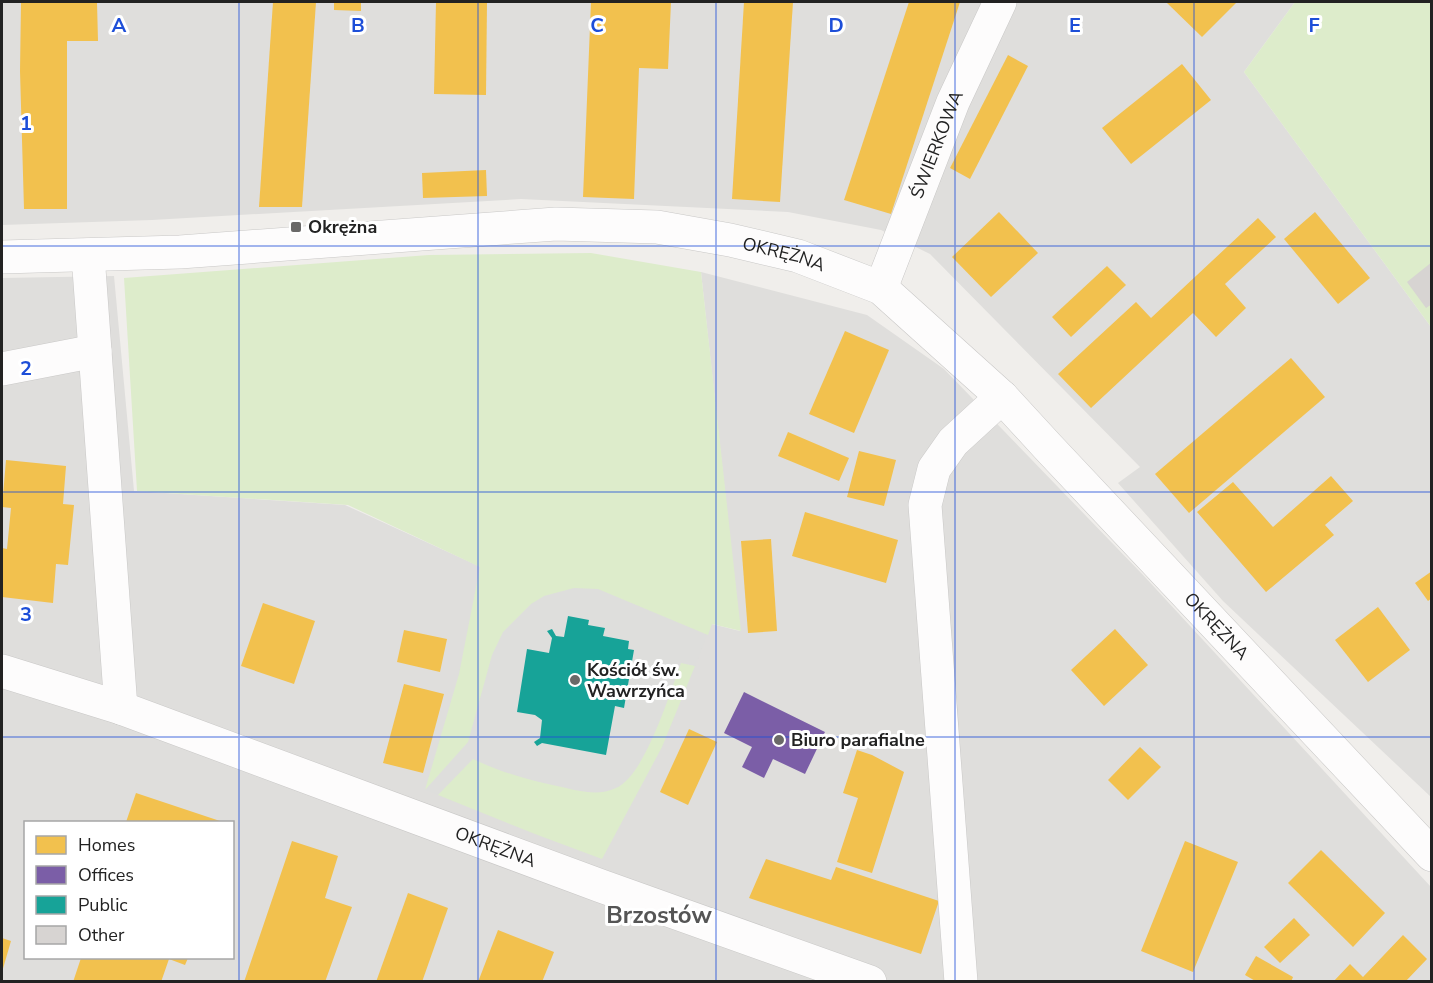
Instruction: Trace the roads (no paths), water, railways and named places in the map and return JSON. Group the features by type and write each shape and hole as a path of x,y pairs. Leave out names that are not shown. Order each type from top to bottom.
{"street":[{"name":"ŚWIERKOWA","path":"881,288 953,102 999,2"},
{"name":"OKRĘŻNA","path":"2,257 180,252 556,224 657,227 730,240 798,256 881,288 1002,397 1431,855"},
{"path":"88,255 122,708"},
{"path":"2,369 95,351"},
{"path":"961,981 925,505 934,469 953,442 1002,397"},
{"name":"OKRĘŻNA","path":"2,671 122,708 601,886 870,981"}],"place":[{"name":"Okrężna","path":"296,227"},
{"name":"Kościół św. Wawrzyńca","path":"575,680"},
{"name":"Biuro parafialne","path":"779,740"}],"district":[{"name":"Brzostów","path":"659,915"}]}
